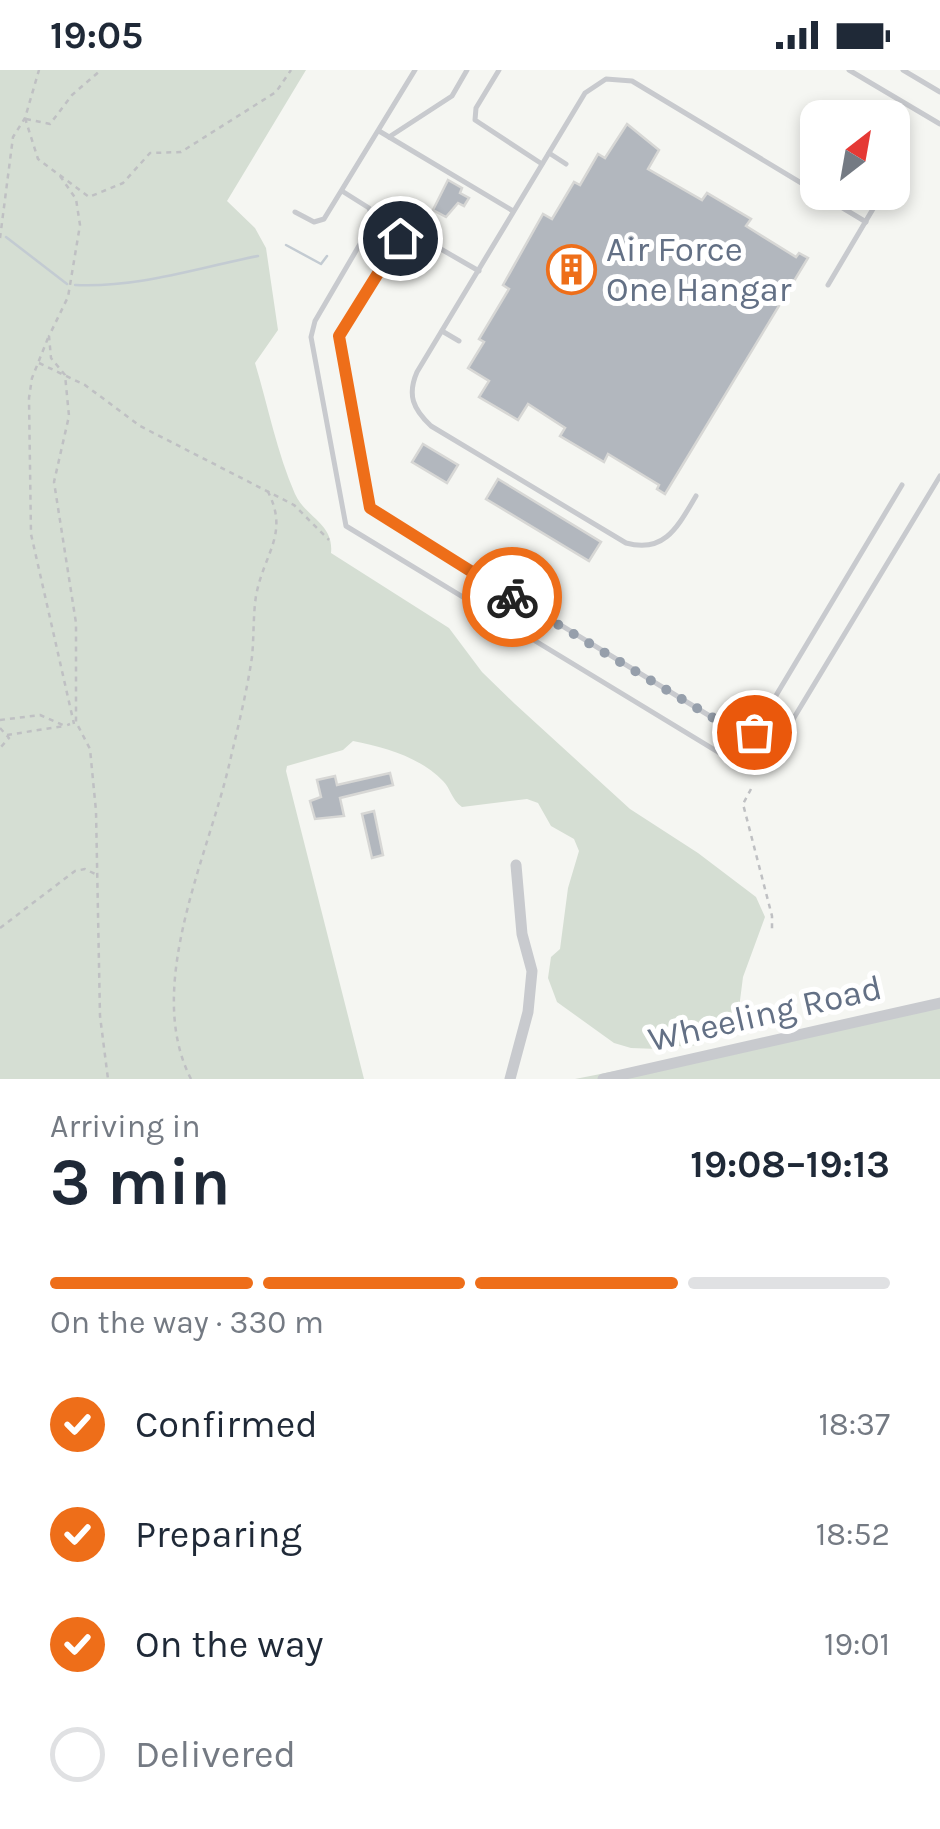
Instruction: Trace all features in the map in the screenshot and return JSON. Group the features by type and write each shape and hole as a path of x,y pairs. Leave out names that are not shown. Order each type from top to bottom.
{"street":[{"path":"510,1079 528,1012 532,971 522,934 516,864"},
{"name":"Wheeling Road","path":"603,1079 940,1004"}],"lane":[{"path":"294,212 320,222 415,70"},
{"path":"389,137 452,96 468,70"},
{"path":"499,70 476,108 475,120 542,164"},
{"path":"850,70 940,124"},
{"path":"903,70 940,92"},
{"path":"696,496 669,538 640,548 431,426 414,406 411,394 418,372 512,212 594,84 619,78 664,99 866,222"},
{"path":"379,131 512,212"},
{"path":"549,154 566,164"},
{"path":"342,191 369,208 374,220 315,321 311,337 346,526 753,774 763,770 940,476"},
{"path":"828,286 873,210"},
{"path":"478,271 420,237 406,235 395,243 342,330 340,346 370,508 740,734 756,729 902,485"},
{"path":"442,331 460,342"}],"path":[{"path":"0,238 13,137 25,118 39,70"},
{"path":"25,118 50,124 72,95 101,70"},
{"path":"25,118 38,159 88,197 123,183 150,154 181,152 276,92 291,70"},
{"path":"60,176 76,198 80,225 68,297 37,362 29,398 31,534 71,723"},
{"path":"49,336 51,358 65,374 69,416 54,482 76,623 77,726 90,749 100,1016 108,1079"},
{"path":"37,362 65,374 140,426 266,488 306,515 328,540"},
{"path":"191,1079 178,1045 175,980 199,870 231,760 252,659 256,595 277,534 278,518 266,488"},
{"path":"0,720 40,715 65,726"},
{"path":"7,736 71,723"},
{"path":"71,723 77,726"},
{"path":"0,728 8,742 0,748"},
{"path":"751,789 743,804 772,929"},
{"path":"0,928 80,868 97,875"}],"shaded area":[{"path":"0,70 306,70 227,201 255,228 266,248 278,330 255,363 295,494 324,527 331,553 449,628 482,672 630,809 756,897 765,917 743,977 738,1016 727,1033 687,1048 672,1044 658,1049 631,1048 614,1043 557,1002 548,978 551,957 560,949 568,888 579,851 574,839 551,826 538,803 527,799 462,807 443,781 424,765 389,750 353,741 343,750 287,766 286,771 364,1079 0,1079"},
{"path":"940,1007 940,1079 575,1079"}],"building":[{"path":"627,124 659,150 648,169 702,200 707,193 751,219 746,226 796,257 799,253 808,258 665,494 657,489 659,485 608,454 604,462 560,436 565,428 528,404 518,420 479,397 489,381 468,368 484,342 479,339 509,289 503,285 543,214 552,219 574,182 580,185 598,154 605,158"},
{"path":"448,180 462,188 460,193 469,198 464,206 458,203 446,217 433,210"},
{"path":"423,444 458,465 447,483 412,462"},
{"path":"498,479 601,542 589,561 486,499"},
{"path":"390,773 393,785 340,798 344,816 315,819 310,801 321,797 317,780 335,776 337,785"},
{"path":"374,811 383,855 372,858 362,814"}],"waterway":[{"path":"6,237 67,284"},
{"path":"286,245 321,264 327,256"},
{"path":"75,285 145,280 258,256"}],"way so far":[{"path":"512,597 740,734 754,732"}],"place":[{"name":"Air Force One Hangar","path":"571,269"}],"route":[{"path":"400,238 339,336 370,508 512,597"}]}
